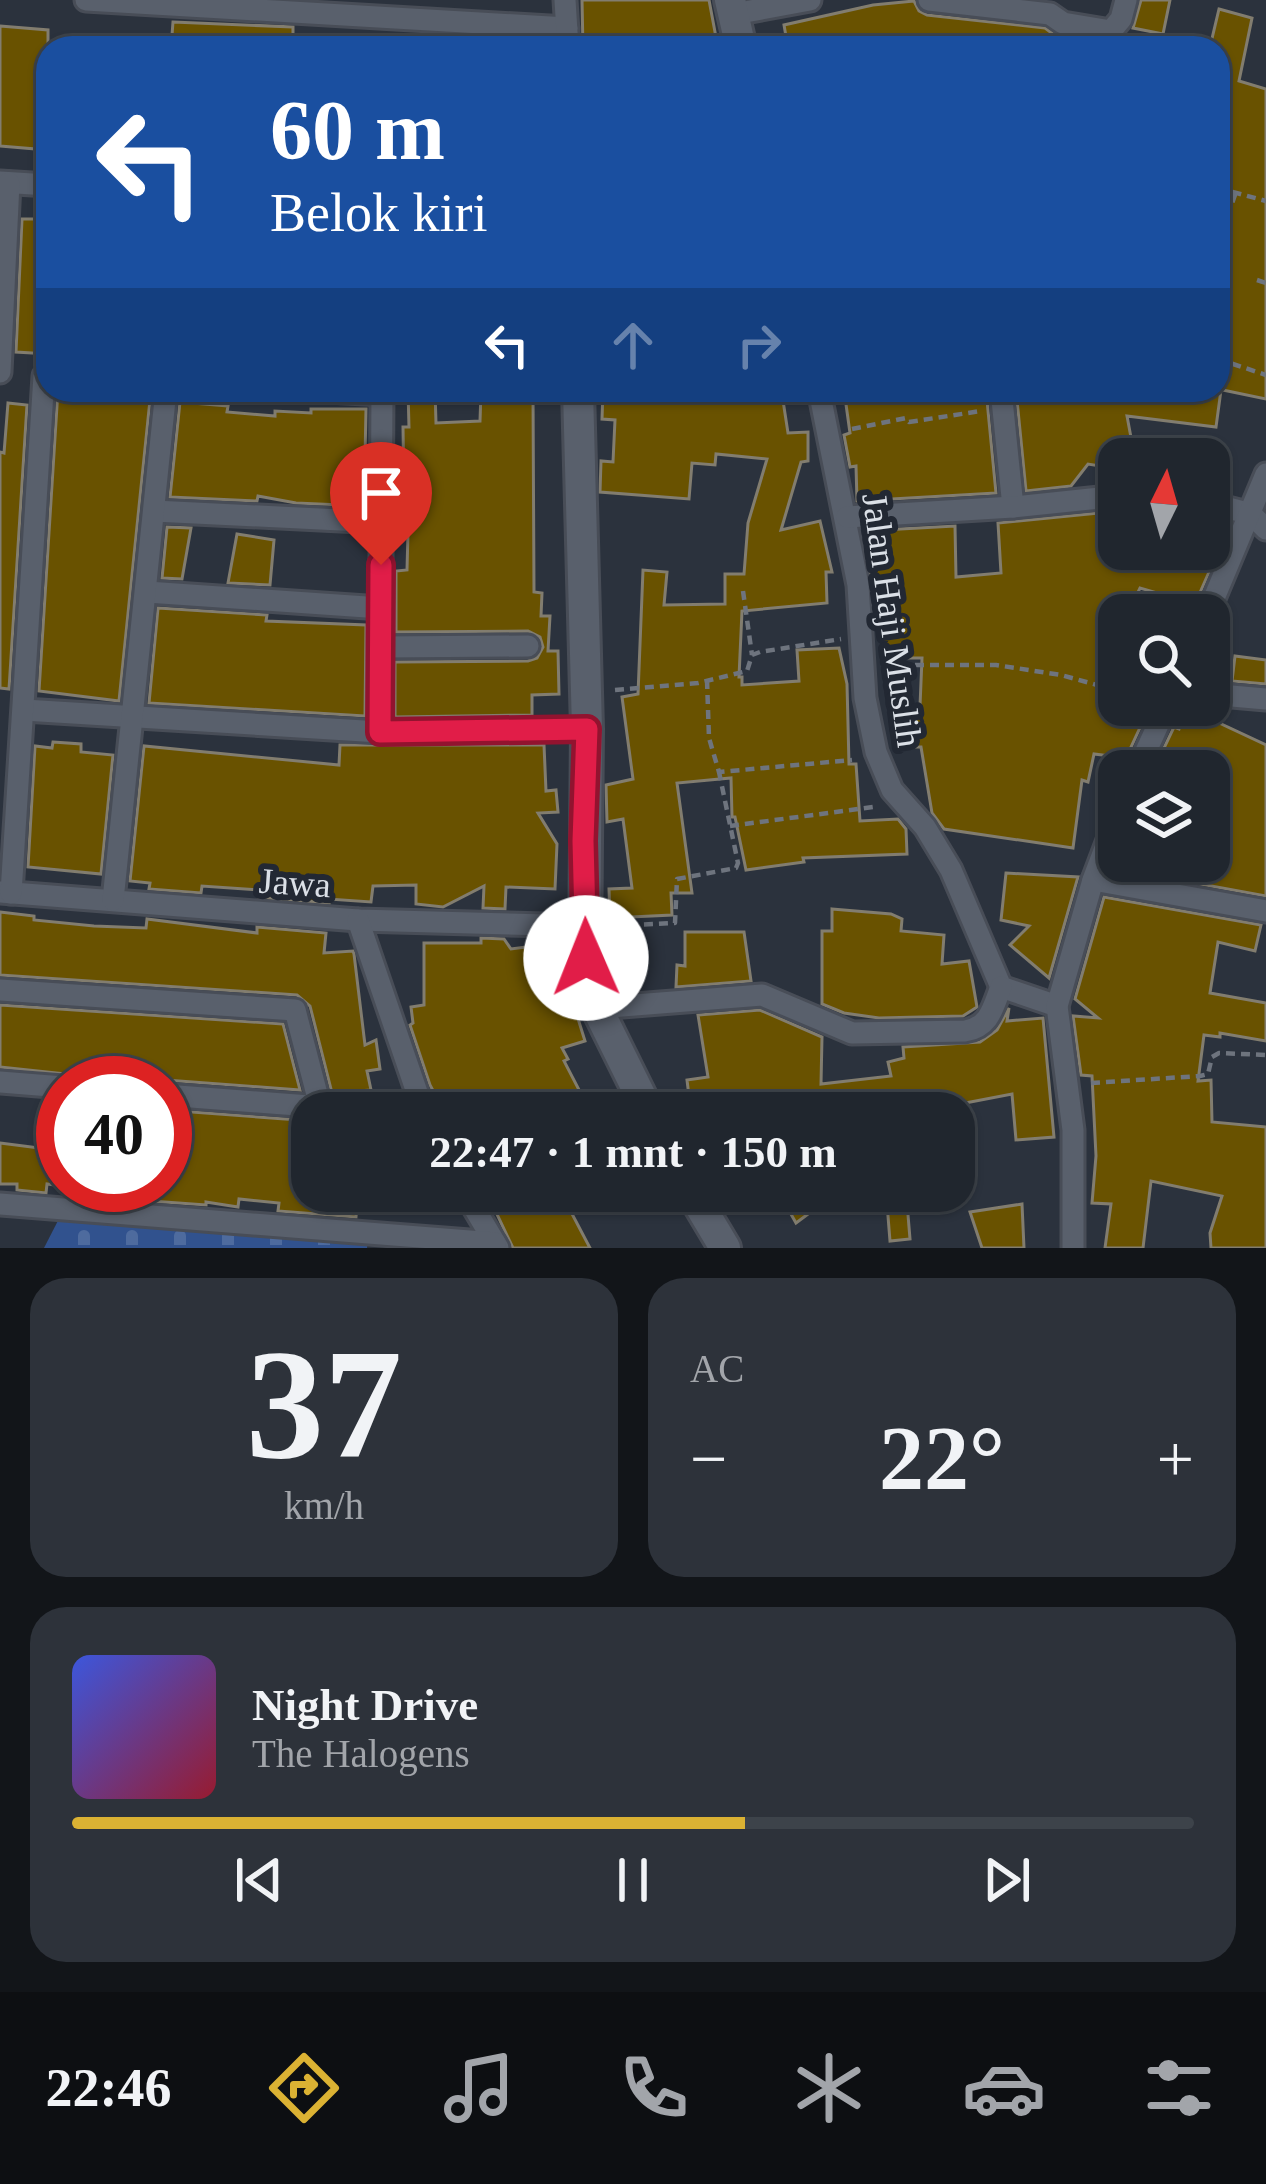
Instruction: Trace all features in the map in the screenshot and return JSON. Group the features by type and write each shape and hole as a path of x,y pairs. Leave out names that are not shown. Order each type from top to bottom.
{"street":[{"path":"86,0 545,36"},
{"path":"565,0 568,36"},
{"path":"732,7 810,0"},
{"path":"929,0 1050,14 1063,23 1111,31 1121,20 1126,0"},
{"path":"1063,23 1063,36"},
{"path":"36,184 4,182 0,372 36,375"},
{"path":"6,893 24,710 44,402"},
{"path":"112,900 165,402"},
{"path":"380,732 382,402"},
{"path":"578,402 587,729 586,958 596,1008 639,1092"},
{"name":"Jalan Haji Muslih","path":"822,402 858,585 862,665 877,757 901,802 925,827 951,869 1001,986"},
{"path":"1002,402 1013,507"},
{"path":"1219,594 1258,522 1266,474"},
{"path":"847,517 1098,498"},
{"path":"1230,511 1258,522"},
{"path":"154,512 381,523"},
{"path":"147,592 382,608"},
{"path":"382,647 528,646"},
{"path":"1230,696 1266,699"},
{"path":"24,710 380,732 587,729"},
{"path":"1073,1248 1073,1130 1060,1055 1058,1006 1098,867"},
{"path":"1093,880 1266,911"},
{"name":"Jawa","path":"6,893 358,920 585,926"},
{"path":"358,920 417,1092"},
{"path":"596,1008 762,995 852,1033 965,1031 982,1026 1001,986 1058,1006"},
{"path":"0,990 295,1010 316,1092"},
{"path":"0,1082 36,1085"},
{"path":"192,1097 291,1104"},
{"path":"0,1204 368,1240 496,1246"},
{"path":"476,1212 496,1246"},
{"path":"704,1212 725,1248"}],"path":[{"path":"1230,191 1266,200"},
{"path":"1230,209 1236,192"},
{"path":"1258,280 1266,283"},
{"path":"1230,363 1266,375"},
{"path":"829,433 906,418 909,422 990,402"},
{"path":"586,691 707,680 747,671 752,655 743,591"},
{"path":"752,655 860,635"},
{"path":"862,665 996,665 1098,685"},
{"path":"585,926 675,923 677,879 736,868 710,738 707,680"},
{"path":"719,772 877,757"},
{"path":"730,826 901,802"},
{"path":"1067,1085 1200,1076 1208,1073 1212,1058 1219,1053 1266,1054"}],"green space":[{"path":"62,1212 369,1232 367,1248 44,1248"}],"building":[{"path":"582,0 709,0 716,36 583,36"},
{"path":"1141,0 1170,0 1163,34 1133,28"},
{"path":"914,1 927,15 1045,28 1053,36 786,36 784,25"},
{"path":"1219,9 1252,18 1239,81 1266,89 1266,399 1230,392 1230,36 1213,36"},
{"path":"173,22 293,27 293,36 172,36"},
{"path":"0,26 48,30 48,36 36,36 36,149 0,146"},
{"path":"22,219 36,219 36,353 16,352"},
{"path":"57,402 150,402 119,701 39,691"},
{"path":"180,402 275,416 275,411 366,409 364,506 258,496 257,501 170,497"},
{"path":"408,402 435,402 436,423 480,421 481,402 533,402 534,592 542,593 541,616 550,616 548,651 558,651 559,694 532,695 532,715 395,717 395,662 528,661 537,658 543,647 540,637 528,631 396,632 396,571 407,570 409,495 404,495 403,427 409,427"},
{"path":"603,402 783,402 788,433 808,432 808,461 801,462 781,530 820,521 832,572 826,572 827,603 742,611 739,677 742,685 799,681 797,650 839,648 847,684 849,764 856,764 860,821 898,819 906,829 907,854 803,858 804,862 746,870 732,817 731,778 677,783 692,893 671,893 672,915 610,918 609,889 632,888 623,819 607,822 606,785 633,779 622,697 638,694 643,570 667,572 664,605 725,604 725,574 744,574 748,523 767,459 716,454 715,465 692,463 689,499 600,492 601,461 613,462 615,420 602,419"},
{"path":"846,402 987,402 996,493 857,501 856,466 850,467 844,435 850,433"},
{"path":"1017,402 1219,402 1216,427 1127,416 1131,438 1098,438 1098,466 1088,464 1071,486 1026,491"},
{"path":"8,403 27,405 9,689 0,688 0,452 4,453"},
{"path":"1098,513 1098,570 1209,572 1199,594 1161,594 1140,588 1137,594 1098,594 1098,726 1141,726 1130,750 1094,754 1088,782 1082,780 1073,848 944,829 932,813 921,747 913,747 922,658 884,658 880,598 874,599 864,531 955,526 956,577 1001,573 998,523"},
{"path":"167,527 191,528 182,579 162,578"},
{"path":"237,534 274,540 270,585 228,583"},
{"path":"158,608 267,615 266,621 366,625 365,716 149,703"},
{"path":"1235,656 1266,660 1266,684 1232,681"},
{"path":"1226,726 1266,745 1266,896 1190,882 1230,882 1230,750 1163,750 1174,727"},
{"path":"53,742 81,744 81,752 113,755 101,874 28,867 35,746 52,748"},
{"path":"340,745 544,745 546,791 556,790 558,812 538,813 557,844 555,889 506,887 505,909 483,908 484,886 443,907 416,904 416,885 373,886 371,902 329,899 329,903 259,897 259,890 149,889 150,883 130,881 144,746 339,765"},
{"path":"1006,873 1078,877 1049,978 1010,945 1029,926 1001,920"},
{"path":"1104,897 1261,925 1255,951 1218,942 1210,993 1266,1003 1266,1041 1204,1035 1198,1081 1211,1080 1212,1122 1266,1127 1266,1248 1211,1248 1210,1233 1222,1196 1151,1181 1143,1248 1105,1248 1111,1204 1092,1203 1096,1156 1092,1076 1081,1075 1073,1016 1098,1018 1075,999"},
{"path":"832,909 891,914 902,919 901,931 944,935 942,964 969,961 977,1007 963,1016 879,1018 822,1004 822,931 832,931"},
{"path":"0,912 94,926 146,928 147,919 257,933 257,927 326,933 324,953 353,951 365,1045 376,1040 380,1069 367,1071 371,1090 332,1092 310,1006 297,995 0,975"},
{"path":"685,932 744,932 751,981 676,987 677,965 685,966"},
{"path":"481,938 504,939 511,949 550,944 552,962 566,958 570,993 585,1041 562,1048 580,1092 434,1092 410,1025 411,1007 424,1005 424,943 481,943"},
{"path":"0,1005 283,1024 300,1090 192,1082 192,1056 36,1056 36,1071 0,1067"},
{"path":"1009,1008 1007,1021 1043,1018 1054,1137 1016,1140 1012,1094 975,1101 975,1092 688,1092 687,1080 708,1077 698,1015 760,1010 822,1037 821,1084 891,1076 888,1062 904,1058 903,1047 980,1042 997,1030"},
{"path":"192,1112 291,1119 291,1212 278,1211 279,1203 239,1199 238,1207 192,1204"},
{"path":"0,1143 36,1148 36,1192 17,1190 17,1184 0,1184"},
{"path":"1022,1204 1024,1248 982,1248 970,1212"},
{"path":"291,1212 356,1212 356,1217"},
{"path":"496,1212 571,1212 590,1248 513,1248"},
{"path":"790,1212 811,1212 796,1223"},
{"path":"888,1212 908,1212 910,1239 890,1241"}],"route":[{"path":"381,565 380,732 587,729 586,958"}]}
